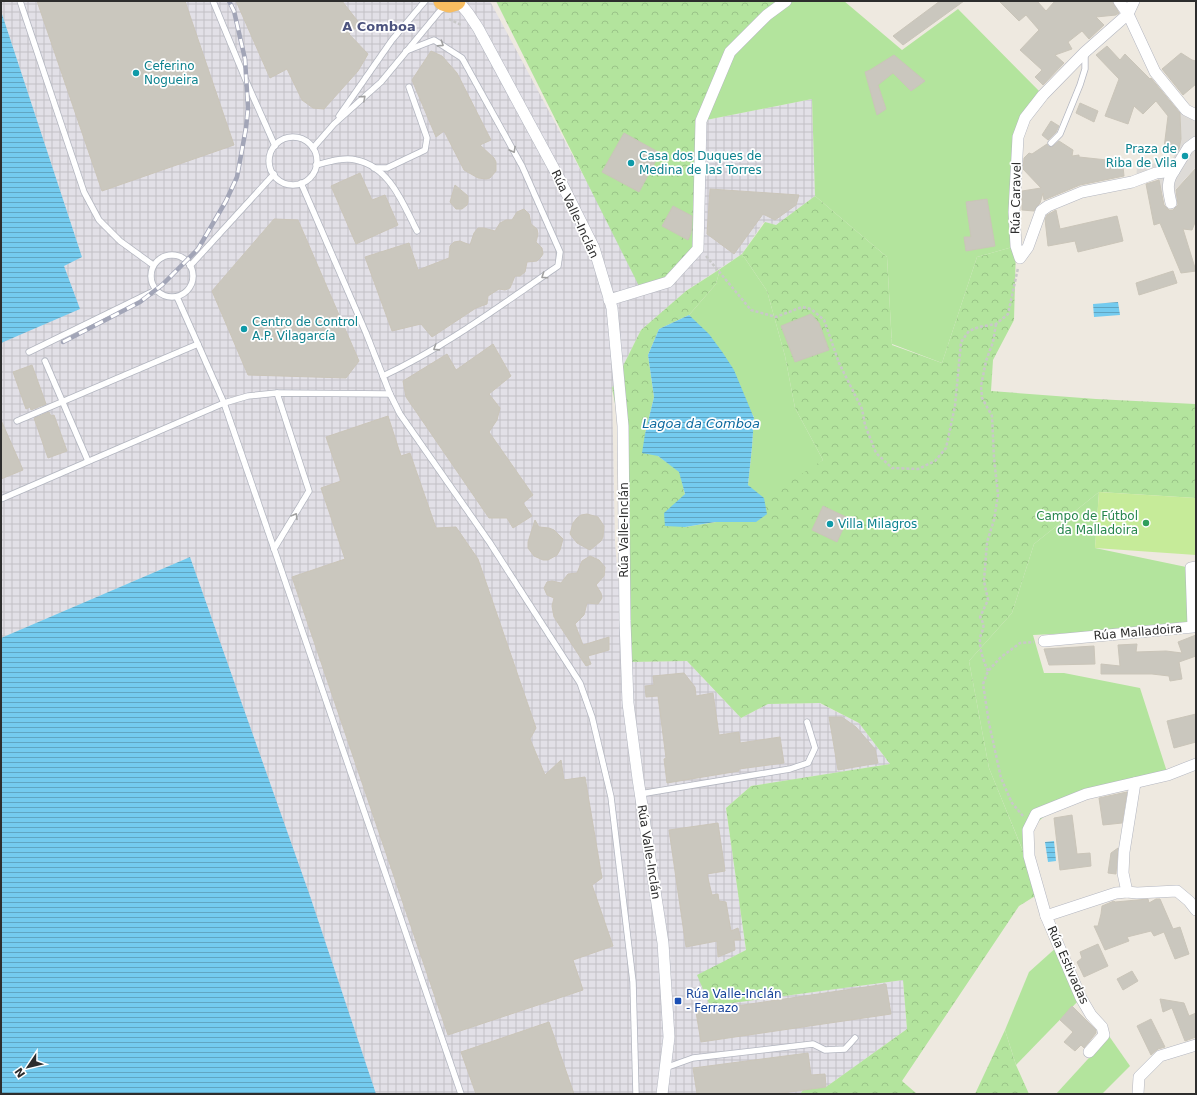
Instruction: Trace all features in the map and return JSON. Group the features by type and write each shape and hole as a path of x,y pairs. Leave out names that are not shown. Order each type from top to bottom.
{"street":[{"path":"609,300 668,282 698,249 701,120 730,52 767,15 786,1"},
{"path":"1119,1 1128,14 1155,72 1186,110 1196,115"},
{"path":"1128,14 1134,1"},
{"name":"Rúa Valle-Inclán","path":"451,5 468,13 478,28 559,178 594,248 612,308 623,426 624,621 628,703 640,794 664,943 669,1037 662,1094"},
{"name":"Rúa Caravel","path":"1020,258 1016,246 1014,212 1018,137 1025,118 1043,95 1085,52 1128,14"},
{"path":"1170,203 1167,189 1169,178 1188,148 1196,142"},
{"name":"Rúa Caravel","path":"1020,258 1028,247 1041,211 1048,206 1082,192 1132,182 1156,173 1174,171"},
{"name":"Rúa Malladoira","path":"1044,641 1193,628 1191,568 1196,567"},
{"path":"1032,822 1036,814 1086,794 1168,775 1196,764"},
{"path":"1127,892 1123,873 1124,852 1135,783"},
{"name":"Rúa Estivadas","path":"1032,822 1028,830 1029,856 1046,916 1082,998 1091,1015 1102,1027 1104,1035 1089,1052"},
{"name":"Rúa Estivadas","path":"1046,916 1116,893 1127,892 1178,891 1196,910"},
{"path":"1138,1094 1139,1077 1160,1056 1196,1045"}],"lane":[{"path":"20,1 84,192 99,220 120,241 153,265"},
{"path":"213,1 274,146"},
{"path":"313,148 334,124 392,40 425,1"},
{"path":"334,124 381,82 439,12 451,5"},
{"path":"383,376 425,354 558,266 560,252 522,166 462,58 434,40 406,52"},
{"path":"1051,143 1060,134 1080,85 1085,69 1085,52"},
{"path":"374,168 387,168 425,150 427,138 409,87"},
{"path":"294,137 301,138 308,142 313,148 316,153 316,166 311,177 301,183 289,184 278,179 270,167 271,153 274,146 280,141 294,137"},
{"path":"316,166 330,162 356,160 374,168 394,187 417,231"},
{"path":"190,266 274,174"},
{"path":"301,183 366,333 390,394 400,414 490,543 580,683 592,717 611,797 633,982 636,1094"},
{"path":"172,255 182,258 190,266 193,278 191,284 183,294 177,297 165,296 156,290 152,284 150,278 153,265 161,258 172,255"},
{"path":"29,352 156,290"},
{"path":"177,297 224,403 461,1094"},
{"path":"17,421 198,344"},
{"path":"45,361 88,461"},
{"path":"1,498 224,403 248,396 277,393 390,394"},
{"path":"274,549 309,491 277,393"},
{"path":"640,794 790,769 808,763 815,748 807,722"},
{"path":"665,1068 693,1058 814,1044 825,1050 845,1049 855,1038"}],"path":[{"path":"451,5 458,22 465,28"},
{"path":"698,249 714,265 751,310 776,317 802,307 811,309 824,320 839,362 862,409 865,425 876,453 892,468 918,469 935,461 946,448 955,406 961,342 969,331 979,326 996,324 1008,314 1020,258"},
{"path":"988,670 985,664 980,640 984,623 980,617 988,600 984,581 988,542 994,520 998,495 992,416 982,398 981,386 986,361 993,342 996,324"},
{"path":"1032,822 1023,816 1012,803 1001,778 989,722 983,684 988,670 1001,657 1020,643 1044,641"}],"shaded area":[{"path":"1,1 489,1 612,229 701,121 812,99 815,196 776,225 764,222 742,254 686,291 641,330 612,388 615,543 626,662 687,661 741,718 768,704 819,703 859,723 890,764 751,786 726,808 746,950 698,975 710,1006 903,980 907,1029 826,1087 803,1090 800,1094 373,1094 190,557 1,638 1,343 64,265 82,257 1,11"},
{"name":"Praza de Riba de Vila","path":"1179,108 1196,109 1196,167 1175,190 1179,204 1167,208 1158,179 1136,185 1137,164 1171,163 1177,149 1180,148 1181,120"}],"green space":[{"path":"496,1 786,1 730,52 701,140 698,249 668,282 641,290"},
{"path":"786,1 844,1 902,50 958,9 1043,95 1018,137 1016,246 977,257 942,363 892,344 887,257 815,196 812,99 701,121 730,52"},
{"path":"815,196 887,257 892,345 942,363 977,257 1016,246 1014,320 993,360 991,391 1096,399 1195,404 1196,498 1099,492 1034,544 1012,613 969,661 989,768 1040,893 1019,906 902,1081 917,1094 800,1094 803,1090 826,1087 907,1029 903,980 710,1006 697,975 746,950 726,808 751,786 890,764 859,723 820,703 768,704 741,718 687,661 626,662 624,450 612,388 641,330 686,291 720,269 716,284 689,315 659,329 648,355 654,397 645,434 658,456 680,472 685,495 685,527 766,514 764,498 823,460 795,408 785,356 767,291 742,254 765,222 776,225"},
{"path":"742,254 767,291 785,356 795,408 823,460 765,506 748,485 754,417 689,315 716,284 720,269"},
{"path":"1099,492 1095,548 1191,568 1193,627 1033,635 1044,673 1064,673 1140,688 1168,775 1058,805 1028,830 1029,856 1023,851 989,768 969,661 1012,613 1034,544"},
{"name":"Campo de Fútbol da Malladoira","path":"1099,492 1196,498 1196,555 1095,548"},
{"path":"1058,946 1081,998 1016,1065 1005,1030 1029,972"},
{"path":"1005,1030 1016,1065 1029,1094 975,1094"},
{"path":"1109,1036 1130,1066 1102,1094 1056,1094"}],"water":[{"path":"1,11 82,257 64,266 80,309 1,343"},
{"path":"1118,302 1120,315 1094,317 1093,304"},
{"name":"Lagoa da Comboa","path":"689,315 709,334 734,370 754,418 748,485 764,498 767,514 756,522 715,522 685,527 665,526 664,513 685,494 679,472 658,456 642,453 654,397 648,355 659,329"},
{"path":"190,557 310,896 376,1094 1,1094 1,638"},
{"path":"1054,841 1056,861 1048,862 1045,842"}],"building":[{"name":"Ceferino Nogueira","path":"37,1 185,1 234,145 102,191"},
{"path":"236,1 342,1 360,24 349,34 368,54 358,71 324,109 313,108 302,100 287,69 270,78"},
{"path":"940,1 964,1 903,45 893,36"},
{"path":"999,1 1037,1 1046,11 1055,1 1112,1 1119,13 1116,15 1096,17 1104,25 1089,39 1082,31 1068,42 1072,49 1055,55 1064,63 1043,85 1035,77 1042,70 1020,50 1039,30 1026,15 1019,21"},
{"path":"1107,46 1120,60 1125,54 1150,79 1151,78 1180,113 1181,139 1179,149 1164,148 1168,116 1156,101 1143,114 1134,106 1128,124 1105,116 1119,79 1096,55"},
{"path":"431,51 442,56 457,73 491,140 480,145 494,158 496,162 496,171 490,178 478,178 464,170 444,131 436,137 412,80"},
{"path":"1181,53 1196,61 1196,84 1183,95 1162,69"},
{"path":"894,55 925,81 911,91 893,73 878,85 886,109 877,115 865,72"},
{"path":"1080,103 1098,111 1094,122 1076,113"},
{"path":"1051,121 1059,126 1056,132 1048,140 1042,135"},
{"name":"Casa dos Duques de Medina de las Torres","path":"624,133 660,153 639,192 602,172"},
{"path":"1059,141 1073,150 1072,156 1079,155 1079,157 1107,160 1110,167 1123,166 1124,176 1080,185 1044,200 1043,193 1040,203 1034,211 1022,210 1022,191 1041,188 1023,169 1024,158 1029,153 1032,154 1047,144 1048,146 1052,147"},
{"path":"1196,168 1196,220 1192,230 1183,229 1196,271 1181,273 1160,223 1154,225 1146,184 1159,180 1164,205 1169,210 1173,210 1178,205 1176,190"},
{"path":"360,173 372,200 385,195 398,225 356,244 331,186"},
{"path":"455,185 468,196 467,205 462,209 456,209 450,202"},
{"path":"710,189 799,195 796,205 775,220 763,214 734,254 707,234"},
{"path":"987,199 995,246 966,251 964,237 971,237 966,202"},
{"path":"673,206 692,216 691,233 688,240 662,226"},
{"path":"524,209 529,214 531,224 537,229 538,234 536,242 542,248 543,254 537,261 527,262 525,272 520,276 515,276 510,288 505,290 499,289 488,296 487,304 476,308 432,337 421,324 392,331 365,257 409,243 418,270 449,258 450,246 454,242 460,241 470,245 474,233 478,228 495,231 500,223 506,220 512,220 517,212"},
{"path":"1056,210 1060,229 1117,216 1123,241 1078,252 1075,241 1048,246 1045,219 1047,215"},
{"path":"274,219 298,220 359,361 346,378 248,375 212,291"},
{"path":"1173,271 1177,283 1139,295 1136,283"},
{"path":"811,314 819,323 829,350 795,362 781,326"},
{"path":"493,344 511,376 489,394 500,408 497,420 489,432 533,495 523,503 532,516 513,528 507,518 489,518 406,397 403,381 447,354 456,370"},
{"path":"32,365 46,404 31,410 30,407 26,409 13,372"},
{"path":"49,412 51,416 54,415 67,451 48,458 34,418"},
{"path":"388,416 401,456 410,453 436,528 456,527 478,559 536,728 530,739 545,775 561,760 564,780 585,777 602,878 592,885 613,946 573,960 583,990 448,1035 292,577 345,559 321,488 341,481 326,437"},
{"path":"1,420 23,470 1,479"},
{"name":"Villa Milagros","path":"823,506 848,518 837,542 812,530"},
{"path":"587,514 598,517 604,526 601,541 590,550 577,543 570,534 573,523 577,518 581,515"},
{"path":"535,520 539,527 554,530 563,539 557,555 548,560 543,560 534,556 528,548 528,542"},
{"path":"590,556 599,560 605,567 604,576 596,585 602,598 598,604 587,603 584,615 575,624 583,645 609,637 609,650 588,656 591,664 586,666 554,617 552,606 554,598 547,595 544,588 547,582 552,581 561,583 568,574 577,573 582,561"},
{"path":"1196,635 1196,656 1179,662 1182,679 1170,681 1169,676 1152,674 1101,674 1101,664 1120,666 1118,645 1137,644 1136,652 1166,651 1182,653 1178,642"},
{"path":"1094,646 1095,664 1049,665 1044,649"},
{"path":"684,673 695,687 696,696 713,693 719,735 739,732 740,743 780,737 784,763 739,769 739,771 667,783 664,759 666,758 658,696 646,697 645,686 654,685 653,676"},
{"path":"1196,714 1196,742 1174,748 1167,721"},
{"path":"829,717 842,717 856,727 875,749 878,763 838,770"},
{"path":"1127,792 1122,823 1103,825 1099,798"},
{"path":"1072,815 1077,854 1090,853 1091,866 1060,870 1054,818"},
{"path":"718,823 725,871 707,874 712,895 718,894 719,901 726,902 731,931 738,928 741,940 734,940 735,950 718,957 717,941 686,947 669,830"},
{"path":"1118,848 1116,874 1108,873 1111,853"},
{"path":"1148,899 1149,903 1156,899 1160,899 1173,929 1180,927 1189,954 1175,959 1164,932 1154,936 1151,931 1127,937 1129,941 1105,950 1094,926 1098,926 1102,906 1114,901"},
{"path":"1098,944 1108,966 1084,977 1077,962 1082,958 1080,952"},
{"path":"1132,971 1138,981 1123,990 1117,979"},
{"path":"886,984 891,1014 701,1042 696,1012"},
{"path":"1160,999 1184,1003 1189,1016 1196,1013 1196,1037 1185,1041 1172,1008 1163,1012"},
{"path":"1072,1006 1096,1030 1096,1033 1084,1048 1081,1045 1075,1051 1064,1042 1073,1032 1060,1020"},
{"path":"1151,1019 1165,1047 1158,1049 1151,1055 1137,1026"},
{"path":"549,1022 574,1094 476,1094 461,1052"},
{"path":"808,1053 811,1075 825,1074 826,1087 775,1094 697,1094 693,1068"}],"railway":[{"path":"63,342 140,302 162,285 198,249 226,201 237,177 248,108 245,59 234,11 229,1"}],"place":[{"name":"Ceferino Nogueira","path":"136,73"},
{"name":"Praza de Riba de Vila","path":"1185,156"},
{"name":"Casa dos Duques de Medina de las Torres","path":"631,163"},
{"name":"Centro de Control A.P. Vilagarcía","path":"244,329"},
{"name":"Campo de Fútbol da Malladoira","path":"1146,523"},
{"name":"Villa Milagros","path":"830,524"},
{"name":"Rúa Valle-Inclán - Ferrazo","path":"678,1001"}],"district":[{"name":"A Comboa","path":"379,26"}]}
